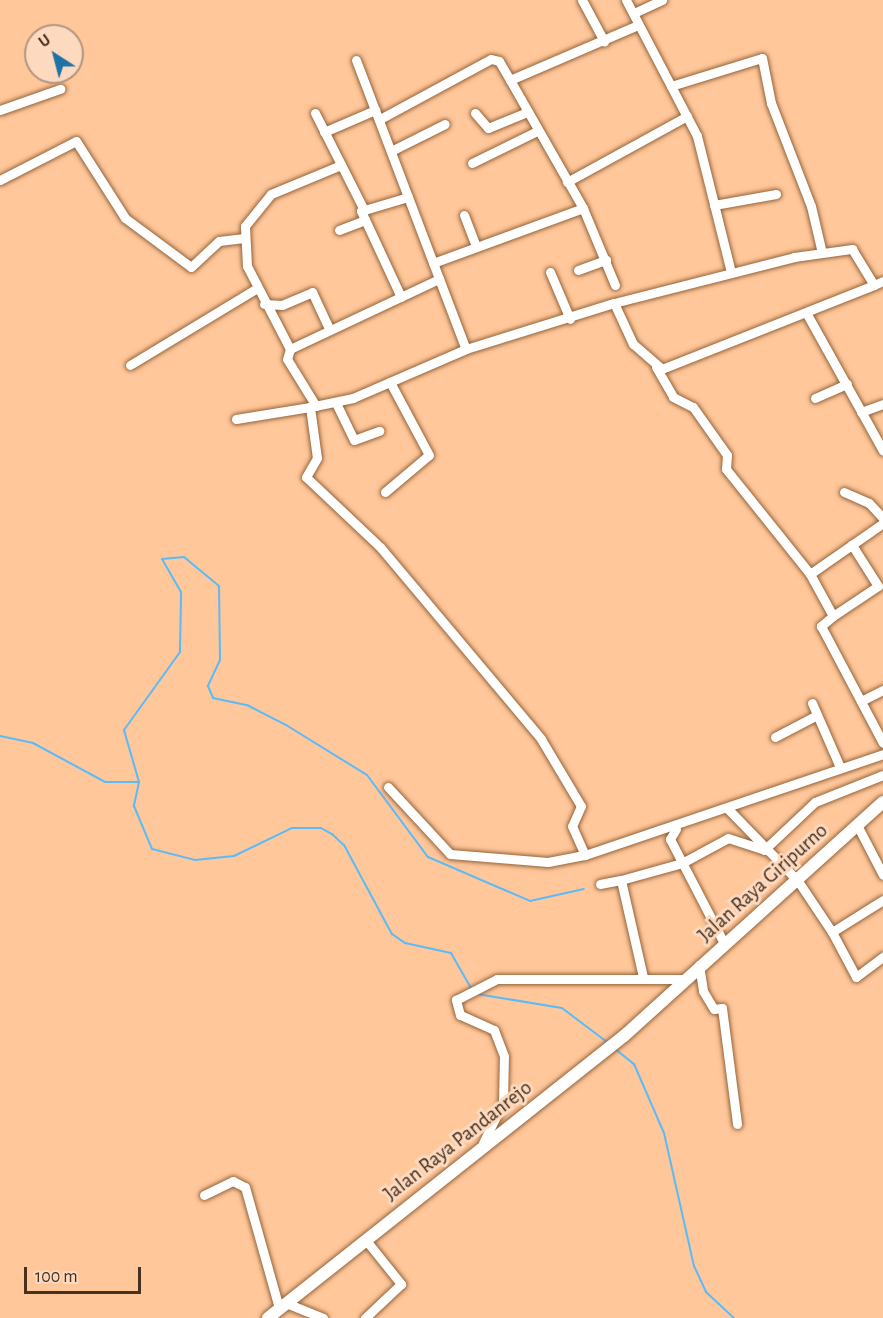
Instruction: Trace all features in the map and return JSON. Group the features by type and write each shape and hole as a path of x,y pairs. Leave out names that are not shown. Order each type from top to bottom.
{"main road":[{"name":"Jalan Raya Giripurno","path":"672,994 682,979 725,945 883,802"},
{"name":"Jalan Raya Pandanrejo","path":"268,1318 483,1143 509,1125 672,994"}],"street":[{"path":"582,0 604,41"},
{"path":"626,0 687,116 714,205 731,273"},
{"path":"634,13 662,0"},
{"path":"510,80 638,26"},
{"path":"671,86 762,58 771,103 809,198 822,253"},
{"path":"324,132 378,115 491,59 499,61 583,208 615,285"},
{"path":"356,60 466,349"},
{"path":"0,110 60,89"},
{"path":"475,113 488,128 527,112"},
{"path":"315,113 341,165 360,214 401,297"},
{"path":"567,182 687,116"},
{"path":"391,151 446,124"},
{"path":"472,163 537,130"},
{"path":"0,180 76,141 125,218 191,267 219,241 242,238"},
{"path":"290,349 257,288 242,238 249,216 264,198 341,165"},
{"path":"714,205 776,194"},
{"path":"339,230 360,214 408,197"},
{"path":"433,262 583,208"},
{"path":"464,215 476,247"},
{"path":"236,419 336,403 466,349 570,319 614,303 731,273 822,253 856,250 878,283 808,316 656,368"},
{"path":"579,270 606,260"},
{"path":"550,272 570,319"},
{"path":"439,279 329,328 290,349 287,359 313,406 317,458 307,479 381,548 541,739 581,806 572,825 585,855"},
{"path":"130,365 257,288"},
{"path":"264,304 282,305 312,292 329,328"},
{"path":"614,303 633,344 656,368 673,398 693,407 727,455 727,470 810,574 833,616"},
{"path":"808,316 883,451"},
{"path":"385,492 429,455 390,382"},
{"path":"815,398 847,384"},
{"path":"336,403 354,440 379,430"},
{"path":"861,412 883,404"},
{"path":"810,574 883,520 869,503 844,492"},
{"path":"852,545 878,587 821,626 883,742"},
{"path":"861,701 883,690"},
{"path":"812,703 840,767"},
{"path":"775,737 817,715"},
{"path":"388,787 450,854 548,862 585,855 682,825 840,767 883,754"},
{"path":"762,848 815,802 883,775"},
{"path":"727,808 762,848 798,880 832,932 856,977 883,957"},
{"path":"682,825 670,833 680,860 725,945"},
{"path":"857,825 883,875"},
{"path":"600,884 621,880 680,860 728,838 762,848"},
{"path":"621,880 644,977"},
{"path":"832,932 883,900"},
{"path":"699,965 703,991 714,1009 722,1008 737,1124"},
{"path":"483,1143 503,1102 504,1056 488,1024 460,1015 453,1007 461,996 474,987 497,979 644,977 682,979"},
{"path":"204,1195 233,1181 245,1187 283,1306 323,1318"},
{"path":"364,1239 401,1284 365,1318"}],"waterway":[{"path":"0,736 33,743 105,782 139,782 124,730 180,652 181,592 162,559 184,557 219,586 220,660 208,686 213,698 247,705 286,725 367,775 428,857 530,901 584,889"},
{"path":"139,782 134,806 152,849 195,860 234,856 292,828 321,828 332,834 344,845 392,934 405,943 451,953 471,988"},
{"path":"477,994 562,1008 607,1042"},
{"path":"614,1048 634,1064 664,1133 694,1266 706,1292 734,1318"}]}
